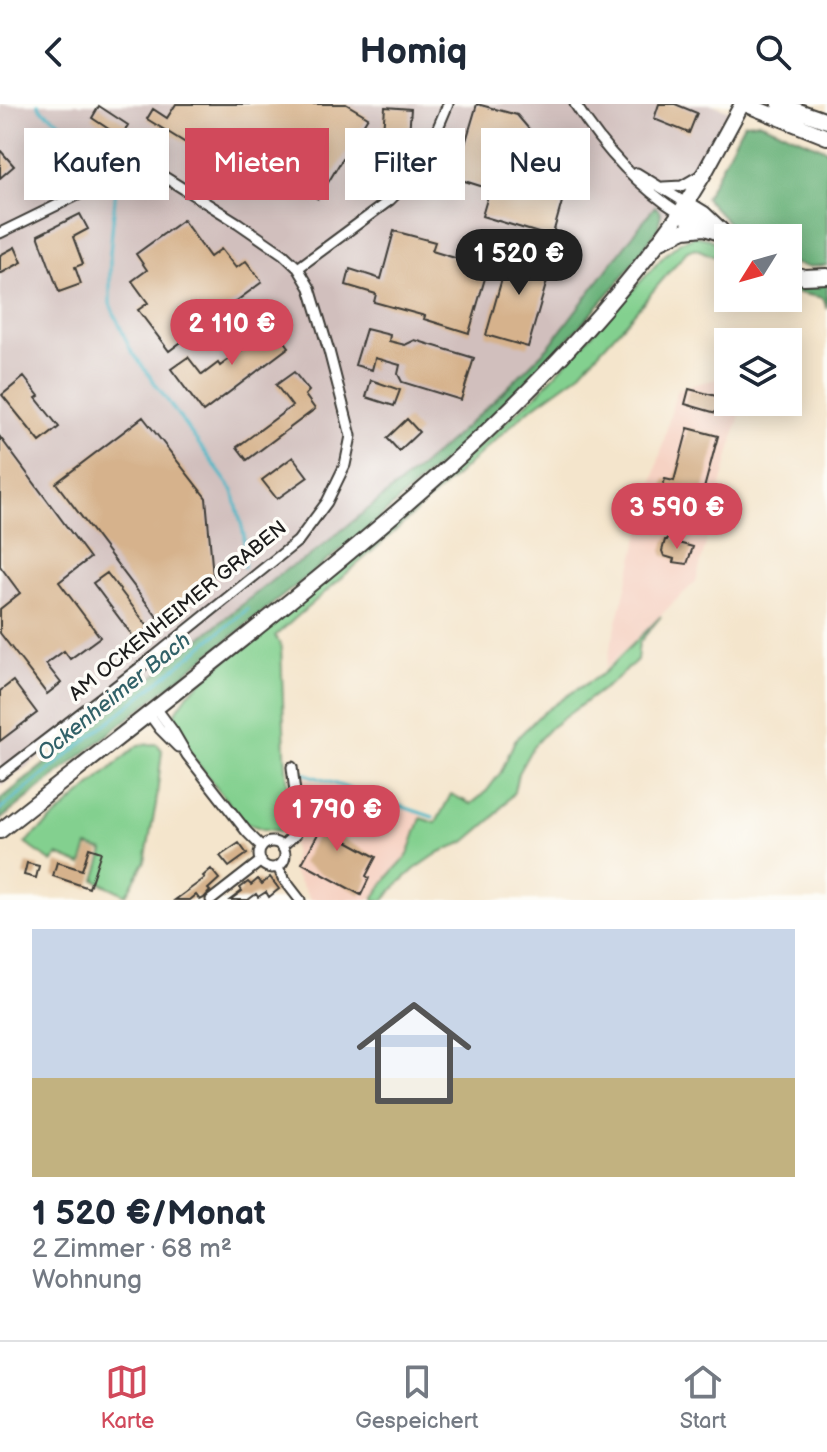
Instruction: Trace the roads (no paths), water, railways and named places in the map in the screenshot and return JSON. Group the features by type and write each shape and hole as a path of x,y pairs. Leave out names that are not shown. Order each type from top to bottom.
{"main road":[{"path":"0,831 351,552 425,489 527,393 638,269 683,208 744,104 774,109 825,133"},
{"path":"683,208 705,228 714,231"},
{"path":"683,208 704,214 715,224"},
{"path":"658,242 685,230 705,228"},
{"path":"802,276 827,276"}],"street":[{"path":"298,268 390,200 412,178 426,156 448,104"},
{"path":"575,104 596,135 657,197 683,208"},
{"path":"624,165 660,187 683,208"},
{"name":"AM OCKENHEIMER GRABEN","path":"0,233 125,172 143,170 163,176 238,223 298,268 310,288 351,436 345,465 327,502 298,541 0,775"},
{"path":"660,187 682,186 705,172"},
{"path":"153,711 173,731 187,755 262,847"},
{"path":"282,846 293,837 299,826 292,767"},
{"path":"278,867 269,867 261,861 259,854 262,847 272,842 282,846"},
{"path":"278,867 285,857 282,846"},
{"path":"211,900 261,861"},
{"path":"278,867 300,900"}],"waterway":[{"name":"Ockenheimer Bach","path":"38,104 66,126"},
{"name":"Ockenheimer Bach","path":"115,200 110,304 130,349 233,491 244,535 244,567"},
{"name":"Ockenheimer Bach","path":"0,810 248,609"},
{"path":"300,772 433,817"}]}
